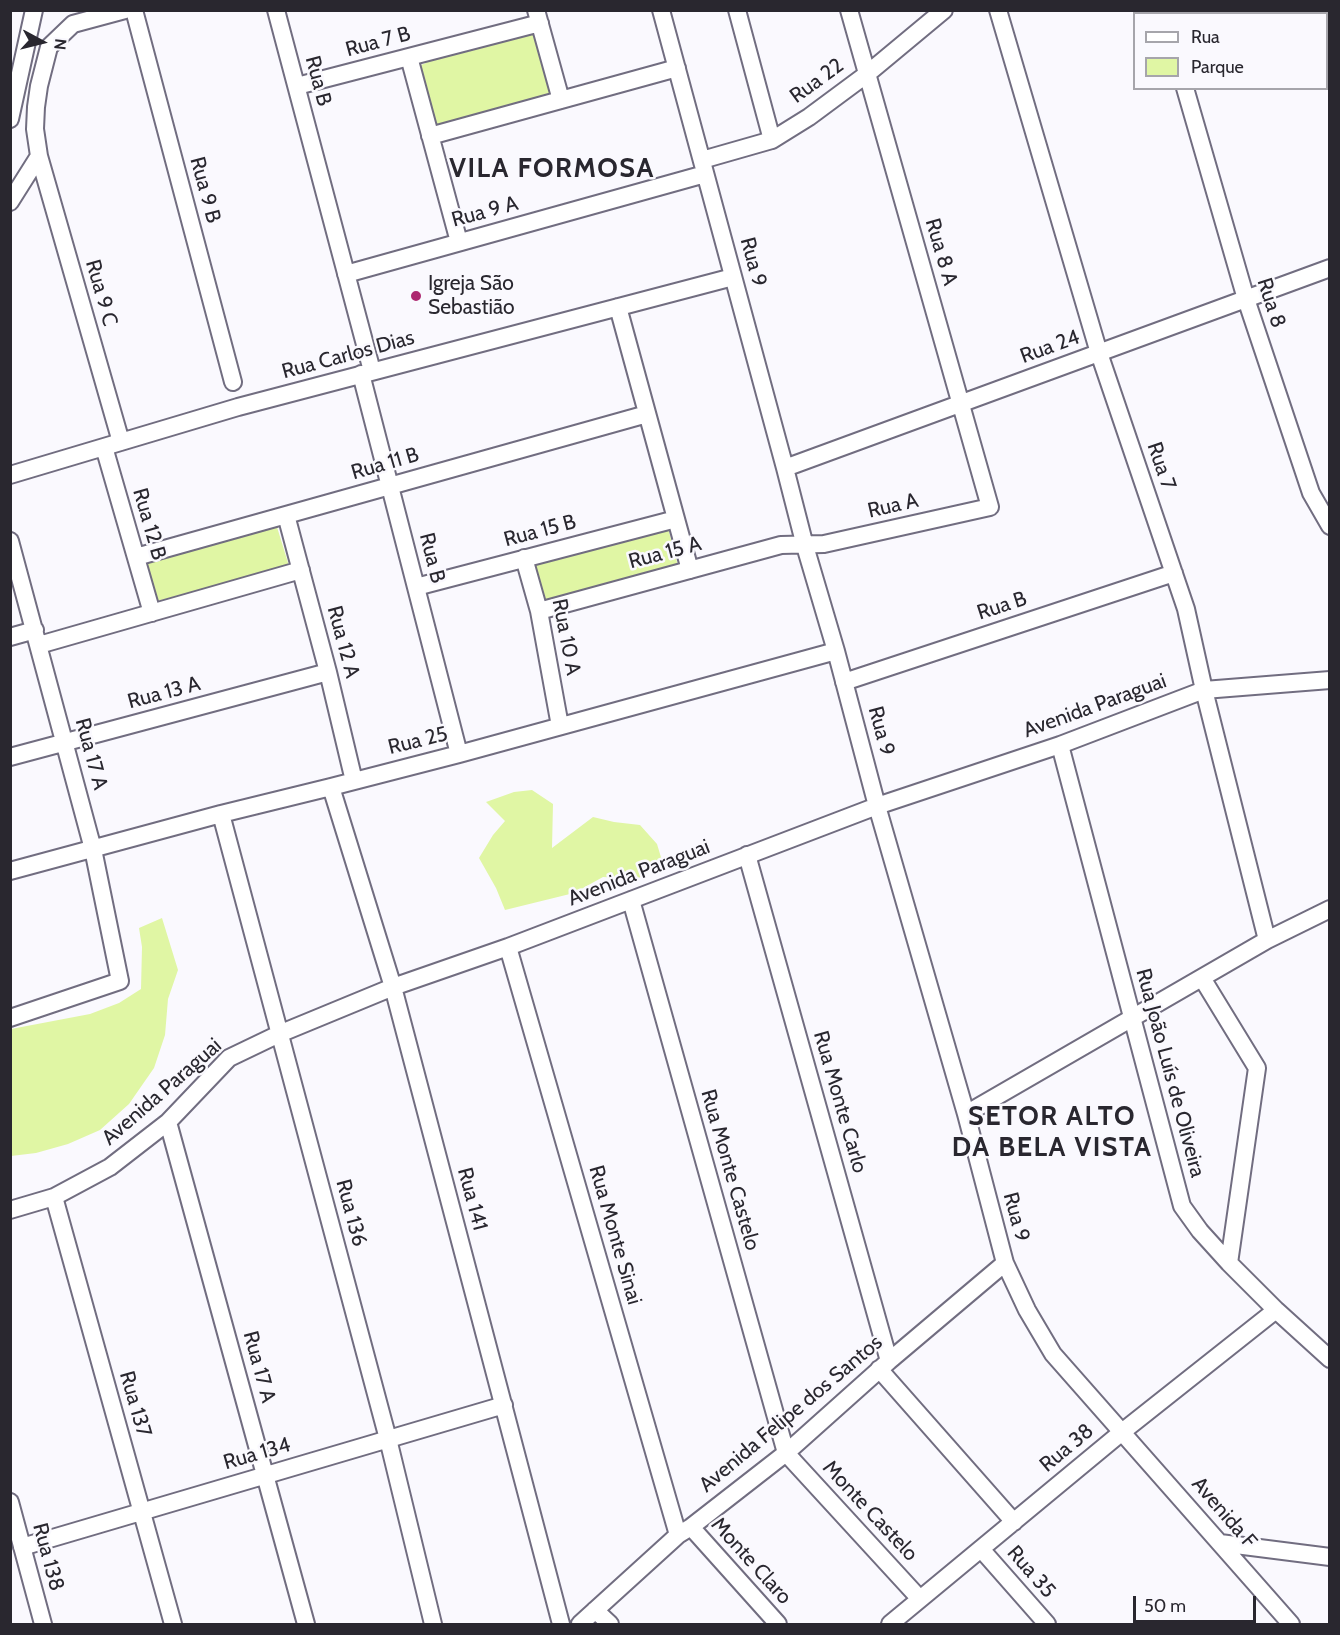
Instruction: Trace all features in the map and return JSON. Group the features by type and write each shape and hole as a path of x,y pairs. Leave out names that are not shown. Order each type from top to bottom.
{"street":[{"path":"10,119 34,10"},
{"name":"Rua 9 C","path":"120,442 39,156 34,129 39,86 49,47 73,24 125,10"},
{"name":"Rua 9 B","path":"134,10 234,382"},
{"name":"Rua B","path":"276,10 346,274 390,486 459,754"},
{"name":"Rua 9","path":"661,10 805,546 966,1114 1005,1263 1027,1310 1053,1354 1122,1432"},
{"path":"737,10 772,140"},
{"name":"Rua 8 A","path":"849,10 990,507"},
{"name":"Rua 22","path":"704,167 772,140 808,117 867,74 944,10"},
{"name":"Rua 7","path":"998,10 1099,353 1186,609 1267,940"},
{"path":"538,17 561,100"},
{"name":"Rua 7 B","path":"297,86 409,57 538,17"},
{"path":"409,57 459,242"},
{"path":"430,136 677,68"},
{"name":"Rua 8","path":"1186,90 1246,299 1311,493 1329,526"},
{"path":"10,202 39,156"},
{"name":"Rua 9 A","path":"346,274 704,167"},
{"name":"Rua 24","path":"785,468 1329,268"},
{"name":"Rua Carlos Dias","path":"10,475 367,372 733,277"},
{"path":"618,307 690,570"},
{"name":"Rua 11 B","path":"136,557 647,414"},
{"name":"Rua 12 B","path":"104,447 152,613"},
{"name":"Rua A","path":"805,546 824,544 990,507"},
{"name":"Rua 12 A","path":"286,515 328,672 354,781"},
{"name":"Rua 15 B","path":"416,587 676,519"},
{"name":"Rua 17 A","path":"10,541 93,849 120,981 10,1018"},
{"name":"Rua 15 A","path":"539,611 781,545 805,546"},
{"name":"Rua 10 A","path":"524,558 539,611 560,726"},
{"path":"10,637 37,638 152,613 301,570"},
{"name":"Rua B","path":"844,682 1174,573"},
{"name":"Rua 25","path":"10,871 221,814 459,754 836,651"},
{"name":"Rua 13 A","path":"10,757 328,672"},
{"name":"Avenida Paraguai","path":"10,1210 54,1197 110,1167 168,1122 229,1058 279,1034 393,987 508,947 877,806 1060,745 1204,690 1329,680"},
{"name":"Rua João Luís de Oliveira","path":"1060,745 1182,1206 1200,1231 1229,1263 1329,1359"},
{"name":"Rua 141","path":"331,787 393,987 561,1624"},
{"name":"Rua 136","path":"221,814 388,1439 433,1624"},
{"name":"Rua Monte Carlo","path":"747,855 884,1365 1014,1522"},
{"name":"Rua Monte Castelo","path":"631,900 786,1453"},
{"path":"966,1114 1267,940 1329,909"},
{"name":"Rua Monte Sinai","path":"508,947 684,1531"},
{"path":"1202,978 1257,1068 1229,1263"},
{"name":"Rua 17 A","path":"168,1122 306,1624"},
{"name":"Rua 137","path":"54,1197 173,1624"},
{"name":"Avenida Felipe dos Santos","path":"580,1624 684,1531 786,1453 884,1365 1005,1263"},
{"name":"Rua 38","path":"890,1624 1122,1432 1276,1310"},
{"name":"Rua 134","path":"22,1546 504,1405"},
{"name":"Avenida F","path":"1122,1432 1292,1624"},
{"name":"Monte Castelo","path":"786,1453 920,1599"},
{"name":"Rua 138","path":"10,1502 43,1624"},
{"name":"Monte Claro","path":"684,1531 778,1624"},
{"path":"1220,1543 1329,1557"},
{"name":"Rua 35","path":"981,1549 1047,1624"},
{"path":"596,1610 610,1624"}],"green space":[{"path":"533,34 550,95 437,125 431,104 425,103 420,75 421,65 428,59 462,49 463,53"},
{"path":"277,527 289,566 157,601 146,563"},
{"path":"668,528 678,566 545,602 535,564"},
{"path":"532,790 553,804 552,848 593,817 640,825 657,844 663,864 637,879 603,877 574,893 505,910 479,858 505,821 486,802 514,792"},
{"path":"162,918 178,970 168,999 165,1035 154,1068 129,1104 100,1130 68,1144 36,1153 11,1156 11,1029 90,1014 119,1003 141,989 142,947 139,928"}],"place":[{"name":"Igreja São Sebastião","path":"416,296"}],"district":[{"name":"VILA FORMOSA","path":"552,169"},
{"name":"SETOR ALTO DA BELA VISTA","path":"1052,1132"}]}
